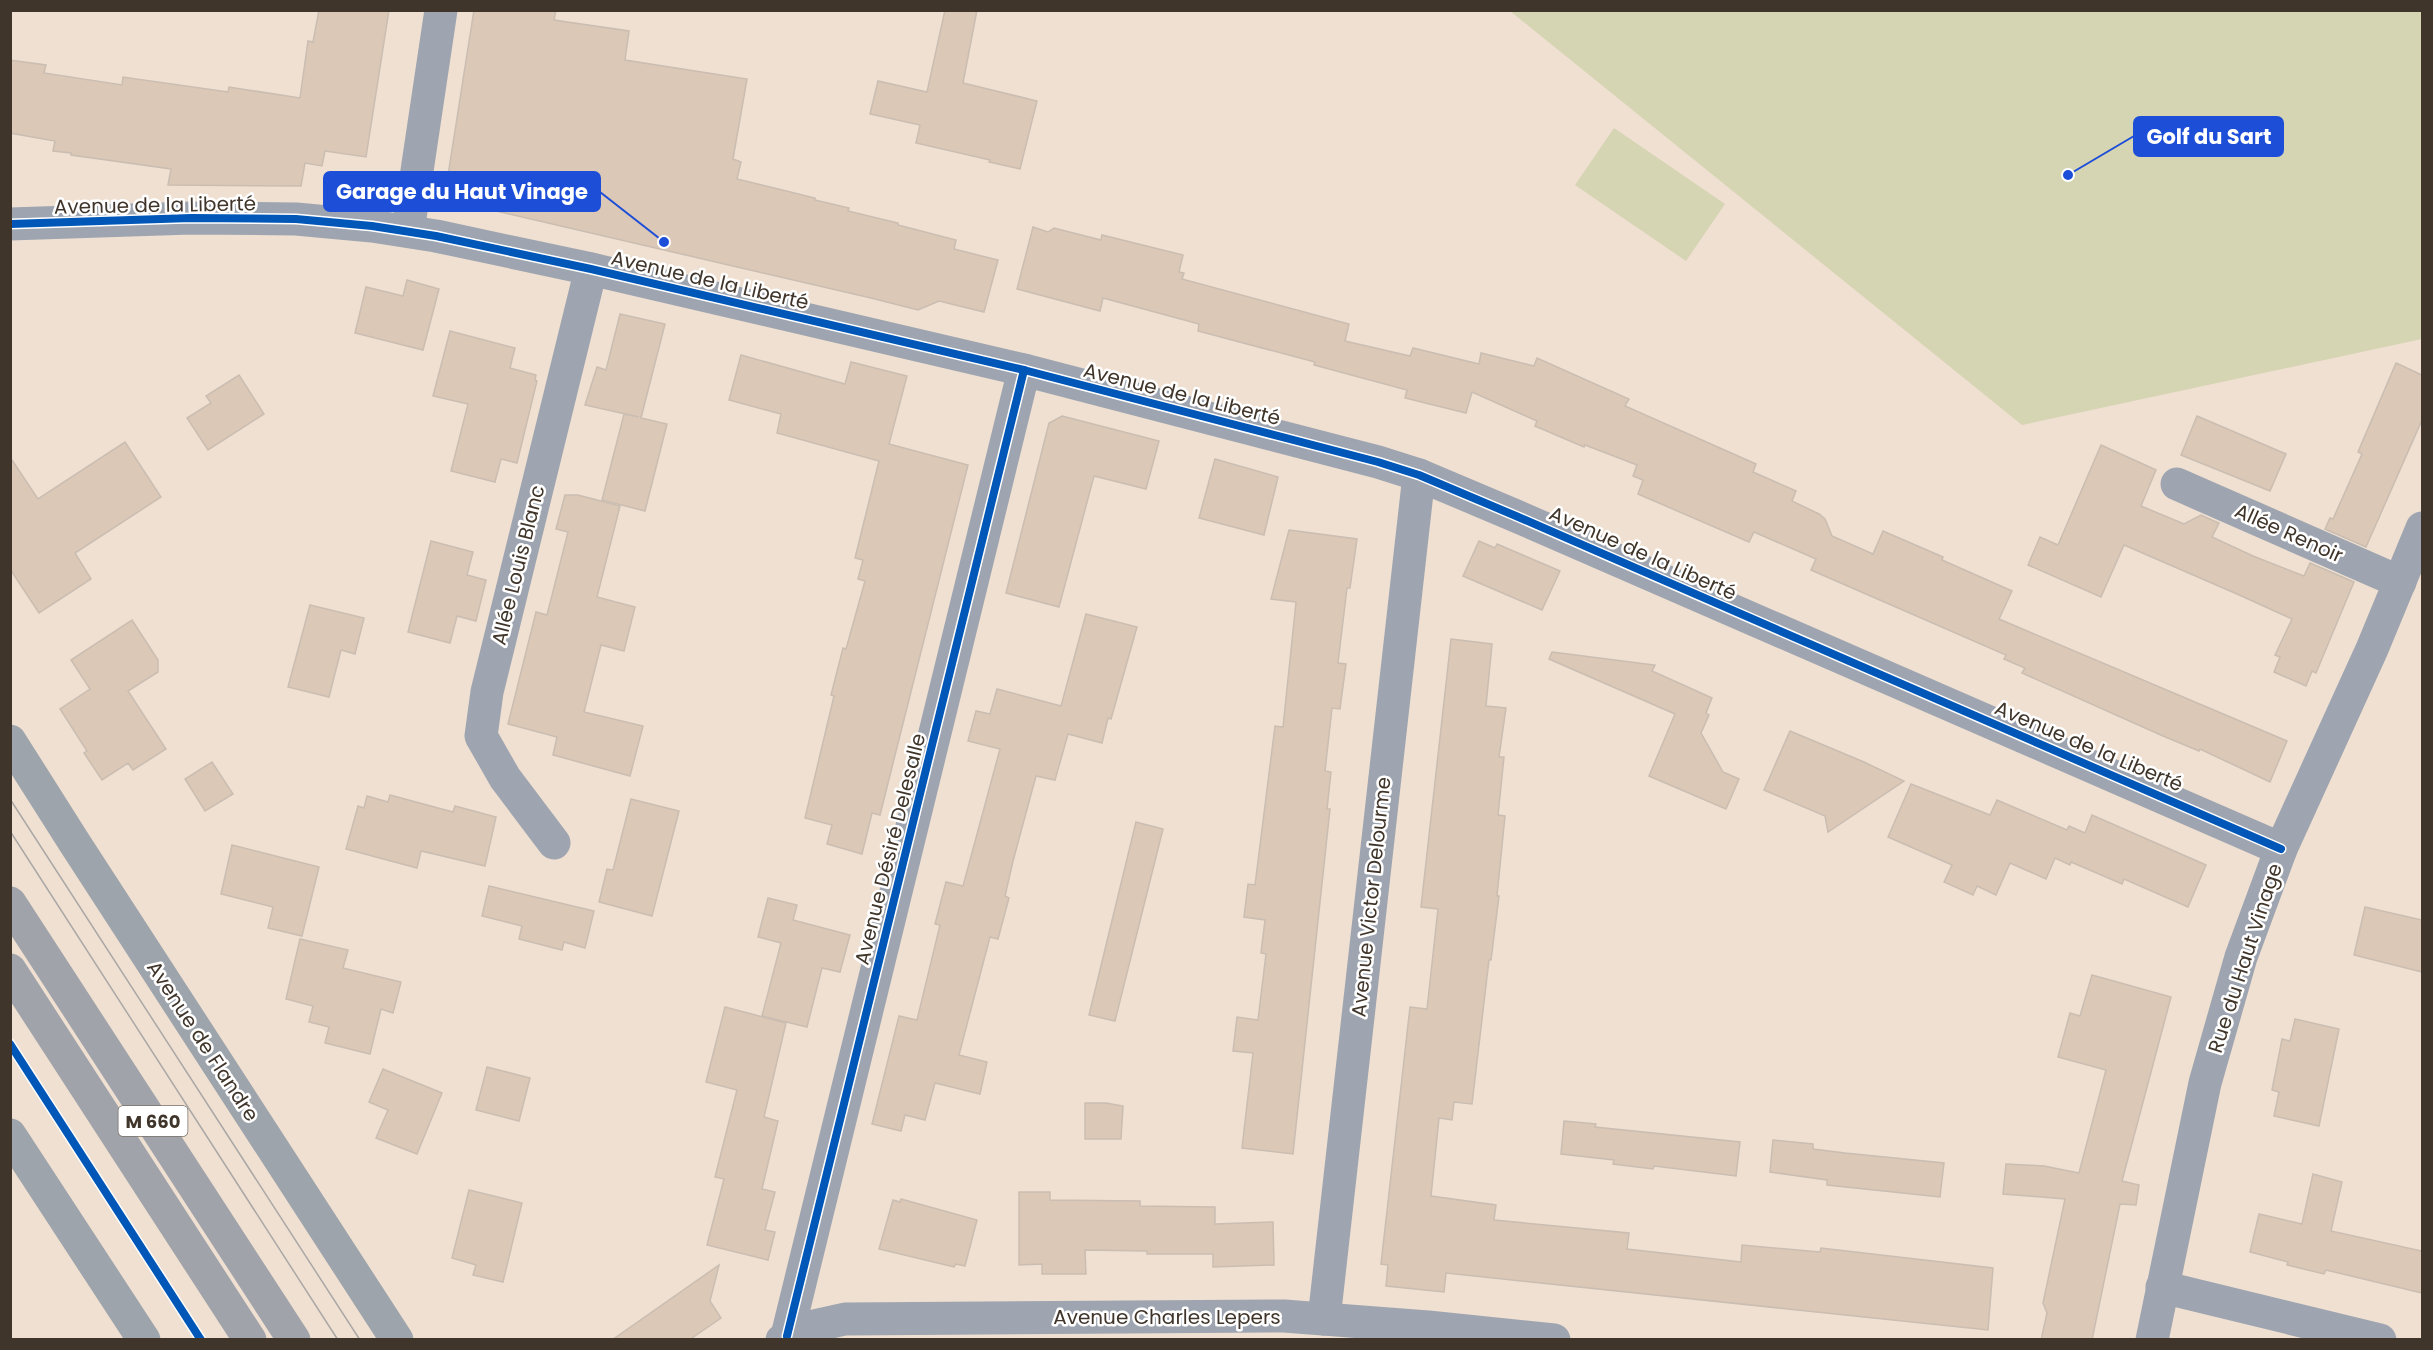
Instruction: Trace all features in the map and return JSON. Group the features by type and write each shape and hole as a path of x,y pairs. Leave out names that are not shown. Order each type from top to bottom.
{"main road":[{"name":"M 660","path":"10,903 294,1340"},
{"name":"M 660","path":"10,970 250,1340"}],"street":[{"path":"408,231 441,10"},
{"name":"Avenue de la Liberté","path":"10,224 190,218 296,219 408,231 591,269 1024,370 1378,462 1419,475 1516,516 2281,849"},
{"name":"Allée Louis Blanc","path":"554,843 505,778 481,736 487,692 591,269"},
{"name":"Avenue Désiré Delesalle","path":"784,1338 1024,370"},
{"name":"Avenue Victor Delourme","path":"1324,1319 1419,475"},
{"name":"Allée Renoir","path":"2177,484 2400,582"},
{"name":"Rue du Haut Vinage","path":"2152,1340 2215,1045 2241,957 2281,849 2422,528"},
{"name":"Avenue de Flandre","path":"10,741 397,1340"},
{"path":"10,1134 144,1340"},
{"path":"2162,1287 2380,1340"},
{"name":"Avenue Charles Lepers","path":"784,1338 827,1322 845,1319 1272,1316 1554,1340"}],"green space":[{"path":"1510,11 2422,11 2422,339 2022,425"},
{"path":"1614,128 1725,204 1686,261 1575,185"}],"building":[{"path":"319,10 389,10 366,157 325,151 322,166 305,163 301,186 168,185 171,169 53,151 55,141 10,133 10,60 46,65 44,73 122,85 123,77 228,92 229,87 300,98 308,41 313,42"},
{"path":"474,10 556,10 554,20 629,31 625,60 747,79 733,159 741,162 737,179 815,198 815,200 849,208 848,211 956,240 954,249 998,260 984,312 939,301 918,310 457,202 446,188"},
{"path":"945,10 977,10 963,83 1037,101 1020,169 916,143 920,125 870,114 878,81 927,92"},
{"path":"1033,227 1048,232 1054,228 1101,240 1102,235 1183,255 1179,272 1184,273 1182,279 1349,324 1345,341 1410,356 1413,348 1479,364 1481,353 1534,366 1537,358 1629,399 1625,406 1756,464 1753,472 1796,491 1792,501 1825,519 1832,536 1873,554 1883,531 1943,557 1942,560 2012,591 1999,619 2287,741 2270,782 2200,749 2199,751 2163,736 2022,673 2025,668 2004,659 2006,655 1811,570 1816,559 1754,532 1749,542 1638,494 1643,480 1633,476 1637,465 1585,445 1584,447 1535,426 1537,421 1472,392 1466,413 1405,398 1407,390 1314,365 1315,362 1198,331 1199,324 1103,298 1100,311 1017,289"},
{"path":"407,280 439,289 423,350 355,333 366,287 403,296"},
{"path":"620,314 665,324 641,418 667,424 645,511 602,500 624,414 639,417 585,405 597,367 606,370"},
{"path":"450,331 515,348 510,368 536,375 535,380 537,381 517,463 501,459 495,482 451,471 468,404 433,396"},
{"path":"741,355 845,384 851,362 907,376 889,444 968,465 880,815 872,813 862,854 827,844 832,825 805,818 834,696 831,695 843,648 846,649 865,581 858,579 863,560 855,558 879,461 777,433 781,414 729,400"},
{"path":"2396,363 2422,375 2422,420 2366,547 2325,529 2330,518 2333,519 2362,454 2358,452"},
{"path":"239,375 264,414 208,450 187,418 211,403 206,396"},
{"path":"1062,416 1159,441 1146,489 1094,476 1059,607 1006,593 1049,423"},
{"path":"2197,416 2286,454 2270,491 2181,455"},
{"path":"125,442 161,497 75,553 91,579 39,613 10,569 10,457 38,499"},
{"path":"2101,445 2156,470 2141,506 2184,524 2201,515 2219,523 2212,537 2253,556 2304,576 2310,563 2354,582 2316,673 2312,671 2306,686 2274,672 2280,657 2275,655 2292,619 2237,594 2124,545 2101,597 2028,565 2040,537 2058,545"},
{"path":"1215,459 1278,477 1264,535 1199,518"},
{"path":"565,495 578,495 620,506 597,597 635,607 624,651 601,645 584,712 643,726 630,776 553,755 557,737 508,724 536,612 547,615 568,532 556,529"},
{"path":"1289,530 1357,539 1350,588 1347,588 1338,663 1346,664 1340,709 1332,708 1325,771 1331,772 1327,809 1330,809 1293,1154 1242,1148 1253,1053 1233,1051 1237,1017 1258,1020 1266,954 1261,953 1265,920 1244,917 1248,884 1255,885 1275,726 1283,727 1296,602 1271,599"},
{"path":"431,541 473,552 467,575 486,580 476,621 457,616 450,643 408,632"},
{"path":"1479,541 1495,548 1497,544 1560,571 1542,610 1463,576"},
{"path":"310,605 364,618 355,654 341,650 329,697 288,687"},
{"path":"1086,614 1137,627 1102,743 1068,734 1055,780 1036,776 1013,861 1005,896 1009,898 998,939 990,937 959,1055 987,1062 980,1094 935,1083 925,1120 905,1115 901,1131 872,1124 899,1016 917,1020 940,925 935,924 946,882 963,886 1000,749 968,741 976,711 990,714 997,689 1061,706"},
{"path":"132,620 158,660 158,672 128,691 166,749 133,770 128,763 102,780 84,753 87,751 60,709 90,689 71,660"},
{"path":"1451,639 1492,644 1486,706 1506,708 1499,757 1504,757 1498,815 1505,816 1497,896 1499,896 1472,1104 1454,1102 1452,1120 1439,1118 1431,1196 1496,1205 1494,1220 1629,1233 1627,1249 1741,1262 1742,1245 1820,1252 1821,1248 1993,1268 1988,1330 1446,1273 1444,1292 1386,1286 1388,1265 1381,1264 1410,1007 1427,1009 1438,909 1421,907"},
{"path":"1552,652 1655,665 1652,671 1712,698 1706,713 1709,715 1701,733 1723,772 1739,779 1726,809 1649,776 1675,714 1549,659"},
{"path":"1790,731 1904,781 1828,832 1825,816 1764,790"},
{"path":"212,762 233,794 205,811 185,779"},
{"path":"1911,784 1990,815 1997,800 2067,830 2069,826 2085,833 2092,815 2206,865 2188,907 2124,879 2122,884 2071,862 2070,865 2055,858 2046,879 2010,863 1996,895 1977,886 1973,895 1944,882 1952,865 1888,837"},
{"path":"390,795 453,812 455,806 496,817 485,866 421,851 417,868 346,849 358,806 364,808 367,796 388,802"},
{"path":"631,799 679,811 652,916 599,902 607,869 613,870"},
{"path":"1136,822 1163,829 1115,1021 1089,1015"},
{"path":"232,845 319,867 302,936 268,928 273,907 221,894"},
{"path":"489,886 594,911 585,948 564,942 562,950 519,939 522,926 482,916"},
{"path":"768,898 797,905 793,920 850,935 840,972 822,968 807,1027 762,1016 781,943 758,937"},
{"path":"2365,907 2422,920 2422,972 2354,955"},
{"path":"300,939 348,950 343,968 401,982 393,1013 381,1009 370,1054 325,1043 329,1027 309,1022 313,1006 286,999"},
{"path":"2092,975 2171,997 2122,1181 2139,1185 2136,1205 2120,1204 2092,1340 2041,1340 2047,1313 2043,1303 2065,1199 2003,1194 2006,1164 2044,1166 2079,1173 2106,1070 2058,1057 2070,1013 2080,1016"},
{"path":"725,1007 786,1023 764,1117 778,1121 762,1189 775,1192 765,1230 775,1232 768,1260 707,1245 724,1179 715,1177 737,1090 706,1082"},
{"path":"2295,1019 2339,1029 2319,1126 2274,1116 2279,1092 2272,1090 2282,1039 2290,1041"},
{"path":"487,1067 530,1078 519,1121 476,1110"},
{"path":"383,1069 442,1093 417,1154 376,1138 388,1110 369,1102"},
{"path":"1085,1103 1123,1106 1121,1139 1085,1139"},
{"path":"1564,1121 1596,1124 1595,1127 1740,1142 1736,1176 1654,1166 1653,1169 1613,1164 1614,1160 1561,1154"},
{"path":"1773,1140 1813,1144 1813,1149 1944,1163 1940,1197 1827,1185 1827,1180 1770,1172"},
{"path":"2313,1174 2342,1182 2331,1231 2422,1251 2422,1293 2326,1270 2324,1274 2287,1265 2288,1262 2250,1252 2259,1214 2302,1224"},
{"path":"469,1190 522,1203 503,1282 473,1275 476,1265 452,1258"},
{"path":"1019,1192 1050,1192 1050,1200 1140,1201 1140,1206 1215,1207 1215,1224 1273,1222 1274,1265 1213,1267 1213,1254 1147,1254 1147,1251 1085,1250 1086,1274 1042,1274 1042,1264 1019,1265"},
{"path":"901,1199 977,1220 965,1266 956,1264 954,1267 879,1249 893,1200 900,1202"},
{"path":"719,1265 710,1301 721,1318 689,1340 612,1340"}],"tram line":[{"path":"10,799 360,1340"},
{"path":"10,831 338,1340"}],"cycle path":[{"path":"10,224 191,218 296,219 372,226 436,236 591,269 1024,370 1378,462 1419,475 1516,516 2281,849"},
{"path":"787,1336 1024,370"},
{"path":"10,1044 201,1340"}],"place":[{"name":"Golf du Sart","path":"2068,175"},
{"name":"Garage du Haut Vinage","path":"664,242"}]}
